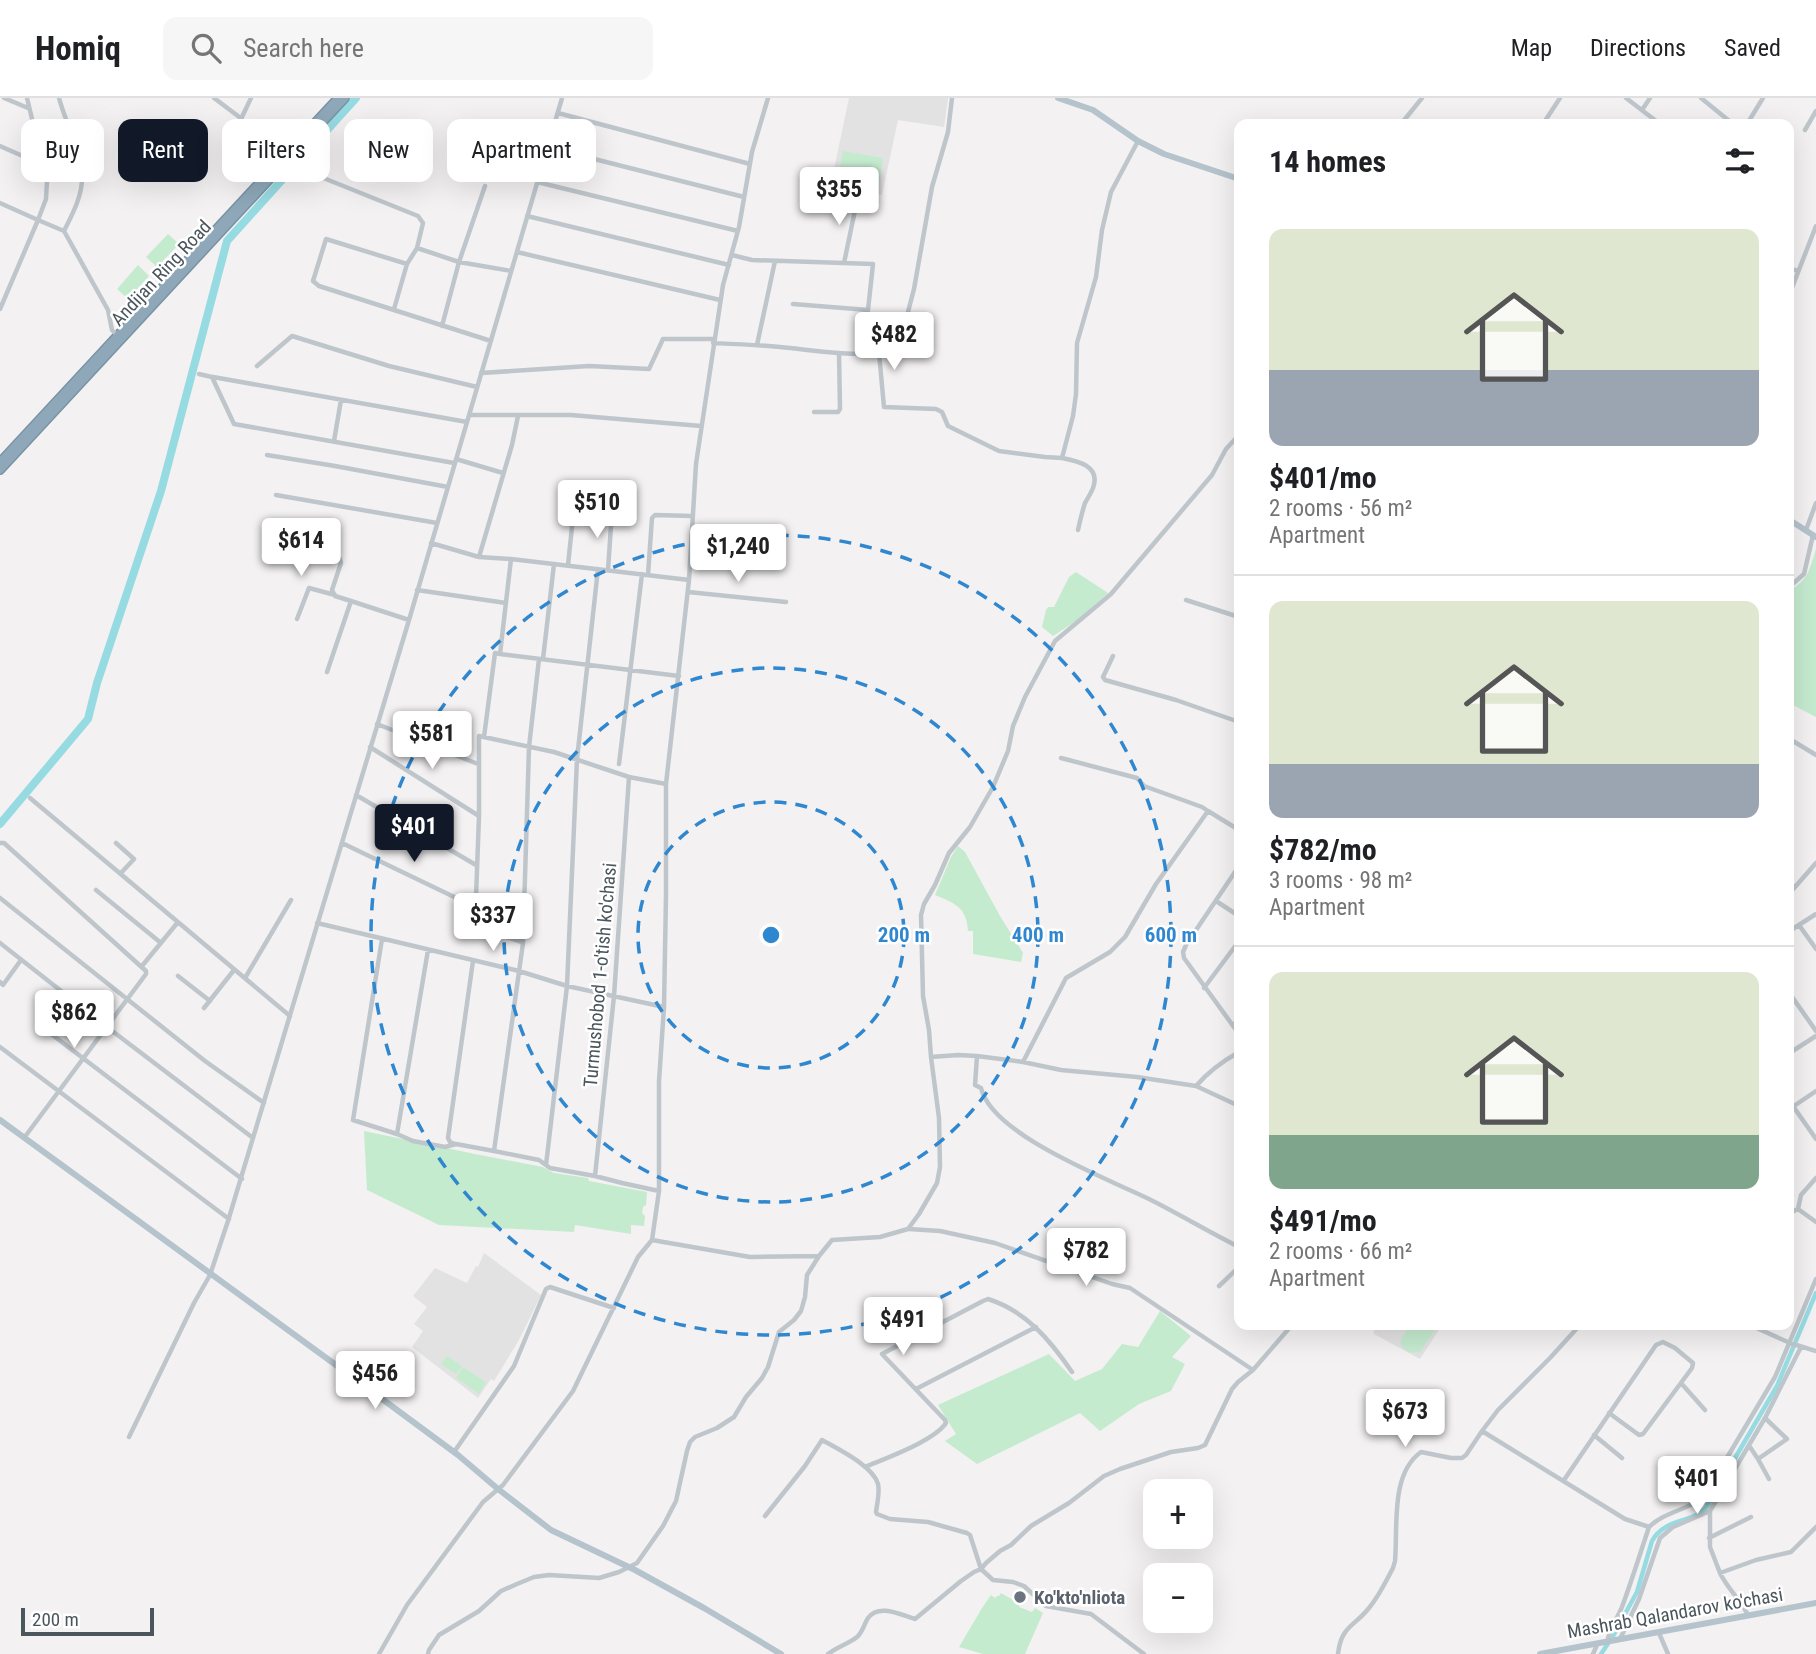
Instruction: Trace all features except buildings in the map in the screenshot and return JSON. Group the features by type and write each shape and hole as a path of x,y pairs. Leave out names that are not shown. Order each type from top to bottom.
{"highway":[{"name":"Andijan Ring Road","path":"319,119 338,98"},
{"name":"Andijan Ring Road","path":"0,470 345,98"},
{"name":"Andijan Ring Road","path":"0,462 260,182"}],"main road":[{"path":"1058,98 1093,110 1138,141 1164,154 1234,178"},
{"path":"1794,523 1814,536"},
{"path":"0,1121 454,1452 551,1530 629,1567 781,1654"},
{"name":"Mashrab Qalandarov ko'chasi","path":"1540,1654 1816,1603"}],"street":[{"path":"4,98 29,109"},
{"path":"27,98 32,119"},
{"path":"59,98 77,149 82,180 79,198 64,231"},
{"path":"214,98 241,119 251,98"},
{"path":"556,119 562,98"},
{"path":"379,1654 407,1605 483,1502 503,1485 573,1391 638,1257 652,1240 659,1191 666,784 688,592 696,464 720,300 738,231 750,164 768,98"},
{"path":"481,373 589,366 649,369 663,339 839,353 861,354 898,350 914,289 932,187 948,132 952,98"},
{"path":"1405,119 1422,98"},
{"path":"1546,119 1560,98"},
{"path":"1626,98 1654,119"},
{"path":"1642,110 1650,98"},
{"path":"1701,98 1727,119"},
{"path":"1750,119 1763,98"},
{"path":"1805,130 1816,111"},
{"path":"558,113 750,164"},
{"path":"1062,458 1075,405 1077,343 1097,277 1103,225 1111,192 1138,141"},
{"path":"0,146 21,156"},
{"path":"596,160 744,197"},
{"path":"330,181 418,216 424,223 417,248 407,264 394,309"},
{"path":"0,309 38,220 47,194 47,182"},
{"path":"130,1437 194,1303 211,1275 409,620 537,182 738,231"},
{"path":"442,326 485,187"},
{"path":"844,263 858,196"},
{"path":"0,203 64,231 107,310 112,330 117,335"},
{"path":"527,216 729,265"},
{"path":"1794,282 1816,226"},
{"path":"407,264 326,239 313,281 319,286 491,341"},
{"path":"417,248 460,262 511,271"},
{"path":"517,252 720,300"},
{"path":"732,255 752,260 873,264 861,354"},
{"path":"757,345 775,261"},
{"path":"1794,270 1798,271"},
{"path":"793,304 868,310"},
{"path":"257,366 292,336 389,366 477,387"},
{"path":"814,412 839,410 839,353"},
{"path":"879,353 884,407 936,409 943,412 948,426 999,451 1062,458 1091,468 1094,473 1093,487 1078,530"},
{"path":"199,374 467,422"},
{"path":"212,377 234,424 455,461 503,473"},
{"path":"334,441 341,400"},
{"path":"469,415 571,415 701,426"},
{"path":"480,557 518,416"},
{"path":"908,1229 937,1183 940,1167 939,1118 923,996 920,915 924,904 949,853 970,827 993,787 1008,751 1013,726 1055,641 1111,594 1207,481 1234,440"},
{"path":"267,455 448,487"},
{"path":"276,495 437,523"},
{"path":"1806,531 1816,503"},
{"path":"568,565 574,508"},
{"path":"608,570 612,511"},
{"path":"619,764 652,518 655,515 692,516"},
{"path":"1794,583 1804,574 1814,536"},
{"path":"431,543 480,557 689,580"},
{"path":"320,552 341,561 332,590 335,596"},
{"path":"500,654 511,559"},
{"path":"494,1151 523,943 529,747 554,564"},
{"path":"546,1165 567,986 577,759 598,569"},
{"path":"297,619 309,588 409,620"},
{"path":"417,590 506,603"},
{"path":"688,592 786,602"},
{"path":"1186,600 1234,615"},
{"path":"327,672 351,601"},
{"path":"484,737 495,653 679,676"},
{"path":"1113,656 1104,679 1234,720"},
{"path":"377,724 478,764"},
{"path":"523,943 476,927 475,924 480,817 479,736 554,752 629,776 666,784"},
{"path":"1794,742 1816,755"},
{"path":"370,747 480,817"},
{"path":"1061,758 1137,778 1144,786 1202,807 1234,827"},
{"name":"Turmushobod 1-o'tish ko'chasi","path":"595,1176 614,996 629,776"},
{"path":"356,795 476,865"},
{"path":"30,798 290,1016"},
{"path":"1023,1062 1066,978 1110,952 1125,937 1156,884 1208,811"},
{"path":"0,843 4,843 37,871 146,971 24,1138"},
{"path":"116,843 134,859 121,873"},
{"path":"342,843 475,907"},
{"path":"1796,887 1816,863"},
{"path":"1233,1026 1204,988 1184,958 1183,952 1234,874"},
{"path":"96,890 161,943"},
{"path":"0,898 205,1061 264,1103"},
{"path":"245,978 291,900"},
{"path":"1216,901 1234,913"},
{"path":"1794,928 1816,914"},
{"path":"142,966 178,922"},
{"path":"317,923 519,971 567,986 664,1007"},
{"path":"1799,925 1816,949"},
{"path":"382,939 353,1121 413,1141 445,1147 456,1144"},
{"path":"0,943 253,1138"},
{"path":"1204,988 1234,948"},
{"path":"397,1134 428,950"},
{"path":"0,982 3,985 21,960"},
{"path":"472,961 448,1138 450,1142 539,1160 550,1168 659,1191"},
{"path":"204,1009 234,970"},
{"path":"178,976 210,1001"},
{"path":"1794,1000 1816,1033 1794,1050"},
{"path":"42,1027 242,1179"},
{"path":"0,1047 229,1219"},
{"path":"1196,1086 1234,1054"},
{"path":"931,1057 977,1056 1061,1070 1196,1086 1234,1104"},
{"path":"977,1056 975,1085 982,1088 984,1097 1016,1130 1059,1158 1147,1198 1234,1244"},
{"path":"1794,1106 1816,1091"},
{"path":"1794,1112 1816,1139"},
{"path":"1798,1209 1801,1195 1816,1178"},
{"path":"1794,1211 1798,1209"},
{"path":"1798,1209 1816,1222"},
{"path":"428,1654 439,1635 479,1611 501,1591 517,1584 534,1577 599,1578 637,1563 663,1526 676,1501 691,1442 695,1437 718,1428 734,1417 762,1378 779,1332 801,1311 807,1275 832,1240 880,1237 908,1229 940,1231 995,1243 1130,1288 1252,1370"},
{"path":"652,1240 750,1257 819,1256"},
{"path":"1219,1286 1234,1272"},
{"path":"1593,1654 1609,1634 1619,1613 1649,1527 1655,1521 1687,1508 1703,1498 1767,1392 1791,1343 1816,1279"},
{"path":"454,1452 514,1366 546,1289 550,1287 614,1308"},
{"path":"865,1467 938,1431 944,1426 945,1420 882,1354 988,1299 1016,1312 1036,1327 1055,1347 1072,1372"},
{"path":"916,1389 1036,1327"},
{"path":"828,1654 860,1634 867,1619 879,1611 887,1610 915,1619 1031,1527 1104,1476 1171,1452 1205,1445 1232,1389 1288,1330"},
{"path":"1338,1654 1339,1642 1344,1633 1368,1609 1393,1568 1400,1486 1415,1457 1421,1452 1451,1458 1462,1458 1466,1455 1498,1410 1575,1330"},
{"path":"1761,1330 1816,1351"},
{"path":"1564,1480 1594,1435 1609,1413 1656,1345 1663,1342 1675,1348 1692,1363 1692,1368 1642,1435 1609,1413"},
{"path":"1748,1616 1741,1601 1725,1583 1710,1547 1710,1511 1750,1446 1800,1347"},
{"path":"1681,1383 1705,1410"},
{"path":"1758,1459 1787,1439 1765,1418"},
{"path":"1482,1431 1625,1519 1649,1527"},
{"path":"1594,1435 1622,1458"},
{"path":"765,1516 822,1440 865,1467 874,1477 879,1486 876,1513 890,1519 928,1522 970,1534 981,1569 993,1580 1024,1586 1046,1606 1091,1614 1144,1654"},
{"path":"1750,1446 1769,1479"},
{"path":"1620,1640 1639,1599 1660,1538 1673,1527 1710,1511"},
{"path":"1709,1538 1751,1517"},
{"path":"1720,1573 1756,1560 1791,1552 1816,1527"},
{"path":"1659,1633 1668,1654"}],"shaded area":[{"path":"849,98 948,98 944,127 898,120 882,195 830,188"},
{"path":"484,1253 541,1295 519,1340 494,1381 491,1379 478,1398 412,1347 423,1331 414,1324 427,1307 413,1296 435,1268 467,1283"},
{"path":"1374,1330 1439,1330 1420,1359 1374,1334"}],"green space":[{"path":"843,151 883,158 878,190 837,182"},
{"path":"168,234 179,244 157,267 146,257"},
{"path":"138,265 149,276 128,299 117,289"},
{"path":"1816,549 1816,717 1794,706 1794,588 1807,574"},
{"path":"1076,572 1108,593 1076,621 1053,636 1042,627 1046,610 1048,607 1054,607 1069,577"},
{"path":"958,846 965,852 1023,953 1021,962 973,954 973,931 968,931 962,911 935,895"},
{"path":"364,1131 543,1167 554,1173 647,1192 642,1213 645,1216 644,1226 631,1225 631,1234 575,1225 574,1232 439,1225 367,1190"},
{"path":"1160,1311 1191,1336 1172,1357 1185,1364 1171,1391 1139,1404 1100,1431 1080,1413 977,1464 945,1441 956,1434 938,1405 1049,1354 1075,1381 1102,1369 1122,1344 1138,1347"},
{"path":"1406,1330 1435,1330 1420,1352 1407,1351 1400,1342"},
{"path":"447,1356 462,1366 456,1374 441,1364"},
{"path":"463,1367 486,1382 479,1394 456,1378"},
{"path":"1001,1593 1020,1604 1019,1607 1032,1612 1035,1608 1043,1613 1025,1654 983,1654 959,1647 991,1595 995,1598"}],"waterway":[{"path":"0,824 88,719 97,683 161,491 227,241 356,98"},
{"path":"1601,1654 1637,1592 1652,1541 1657,1534 1706,1508 1777,1386 1816,1293"}],"place":[{"name":"Ko'kto'nliota","path":"1020,1597"}]}
